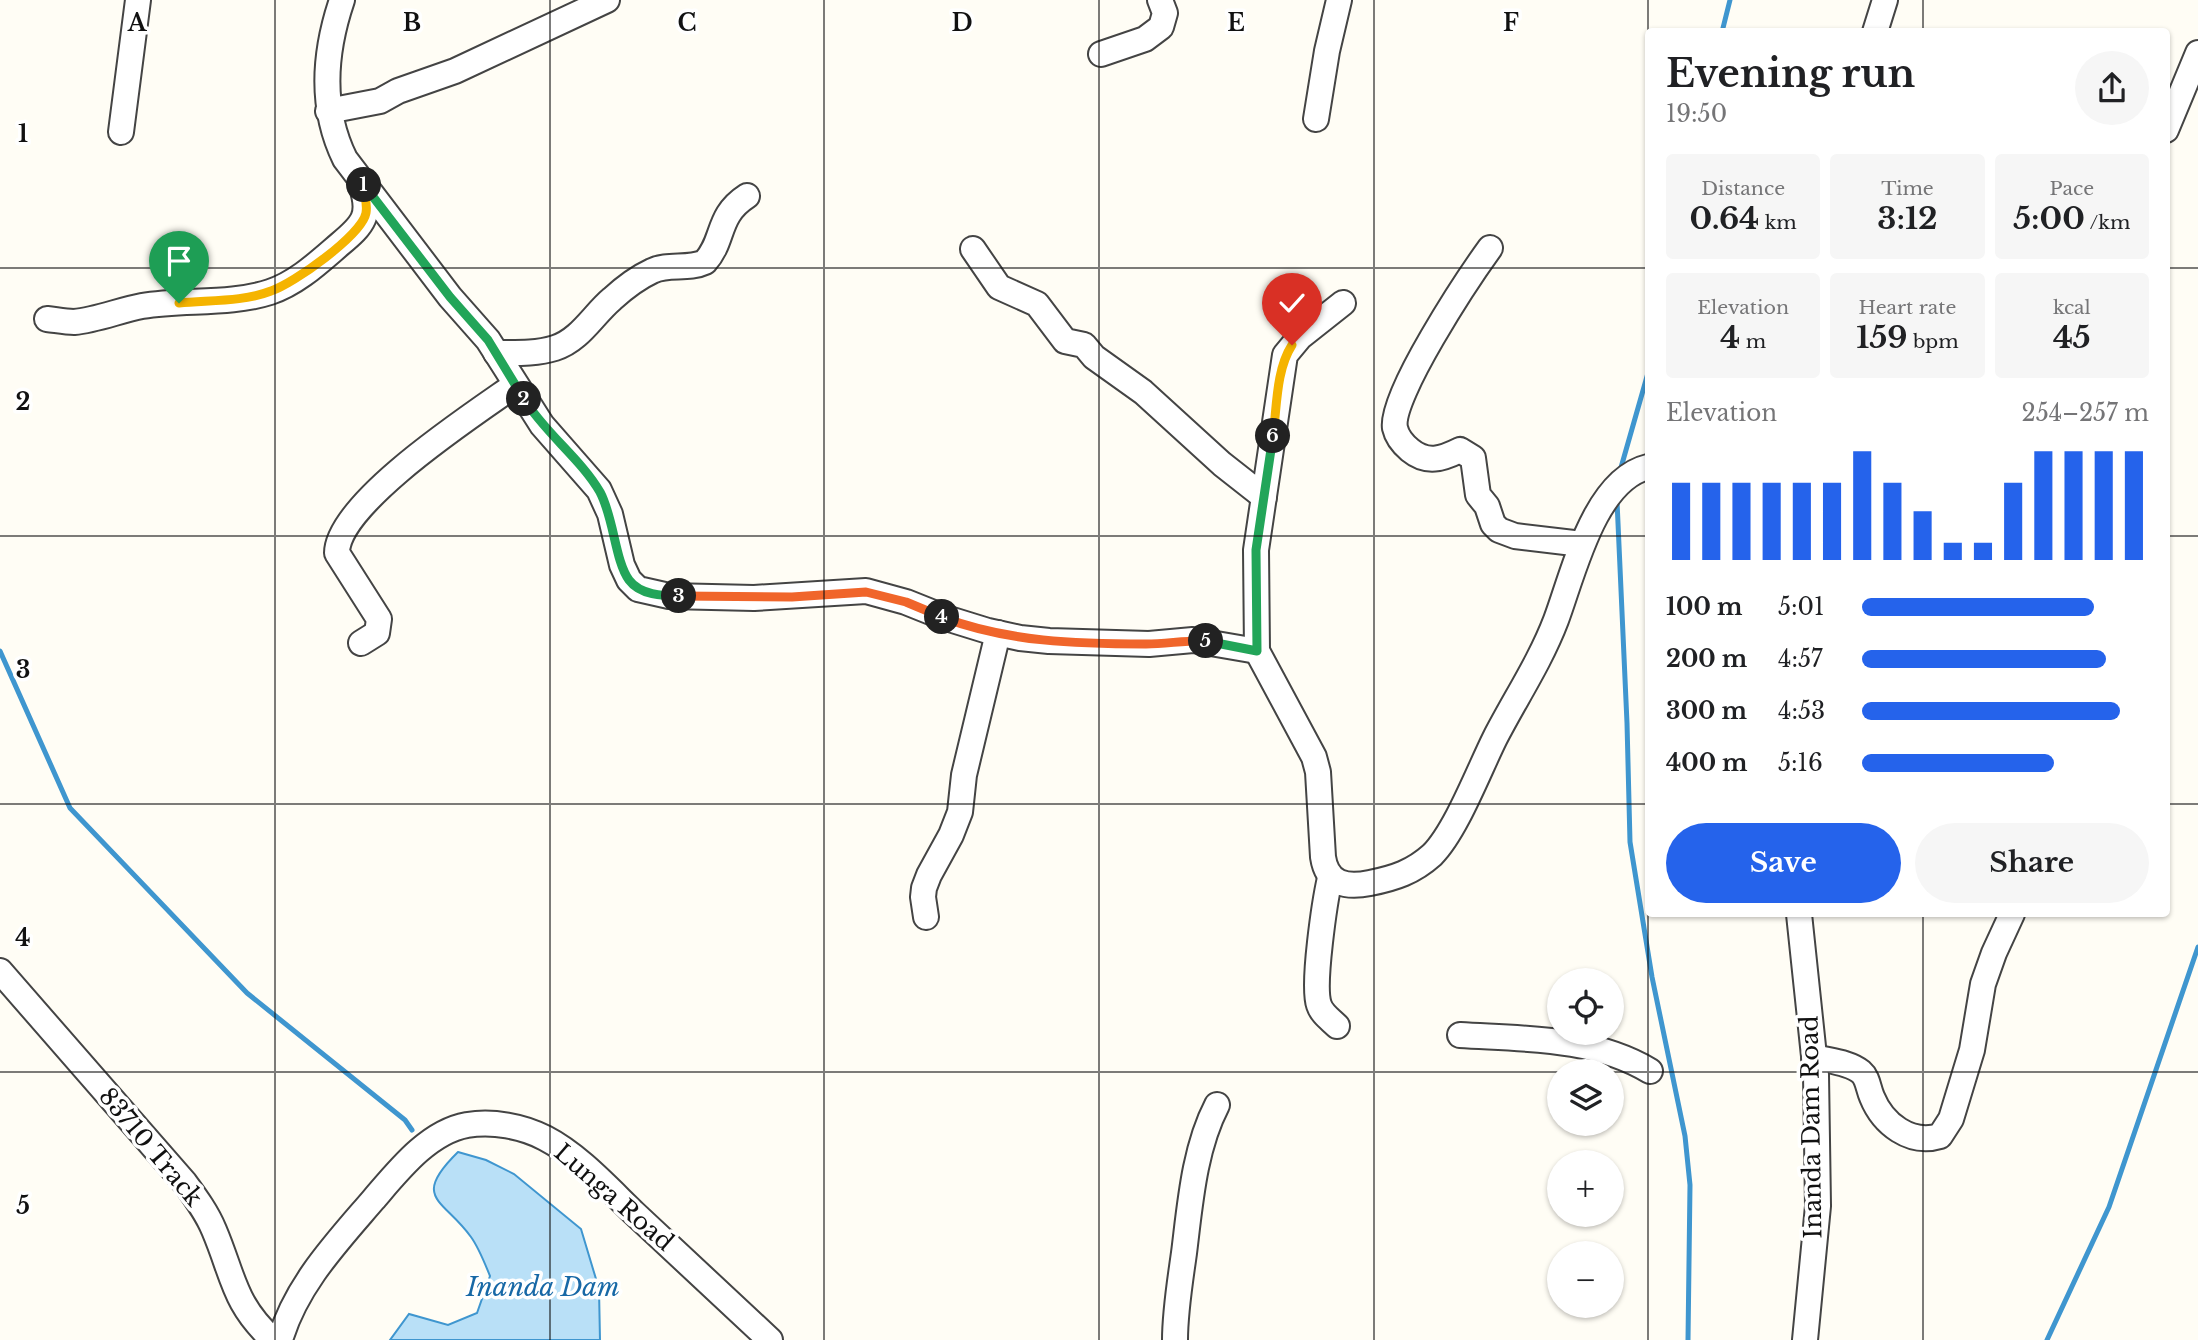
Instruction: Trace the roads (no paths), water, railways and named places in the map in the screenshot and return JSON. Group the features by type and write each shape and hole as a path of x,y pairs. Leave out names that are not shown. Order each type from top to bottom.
{"street":[{"path":"121,132 138,0"},
{"path":"342,0 328,62 326,89 335,139 345,159 450,297 488,340 542,425 598,490 610,514 622,565 629,580 638,589 669,596 754,598 866,592 906,602 998,633 1049,641 1149,644 1193,640 1257,651"},
{"path":"328,111 380,102 398,91 455,71 607,0"},
{"path":"1101,54 1144,39 1161,27 1165,13 1160,0"},
{"path":"1316,119 1327,51 1339,0"},
{"path":"1876,28 1885,0"},
{"path":"2170,120 2198,53"},
{"path":"47,319 75,322 143,306 241,298 269,292 288,284 363,222 366,207 358,176"},
{"path":"496,353 533,353 557,348 572,339 611,299 637,279 655,269 705,262 727,214 736,203 747,196"},
{"path":"1490,248 1464,284 1422,356 1395,417 1395,429 1401,440 1419,456 1441,459 1460,450 1473,458 1478,495 1499,530 1514,536 1582,544"},
{"path":"973,249 999,287 1037,304 1065,341 1084,345 1094,357 1143,392 1222,464 1264,497"},
{"path":"1343,303 1300,337 1285,355 1256,550 1257,651 1314,757 1318,772 1323,857 1325,870 1331,877 1349,884 1379,881 1405,874 1434,852 1448,834 1496,735 1544,649 1582,544 1594,519 1616,488 1635,472 1645,468"},
{"path":"361,643 377,633 379,619 337,553 341,534 368,498 447,433 515,385"},
{"path":"926,917 923,897 925,888 960,812 964,775 998,633"},
{"path":"1331,877 1324,911 1317,992 1322,1013 1337,1026"},
{"name":"Inanda Dam Road","path":"1799,917 1814,1058 1818,1206 1805,1340"},
{"path":"1814,1058 1846,1064 1863,1074 1879,1111 1911,1138 1940,1136 1951,1119 1972,1050 1983,984 2011,917"},
{"name":"83710 Track","path":"0,971 186,1183 202,1205 214,1231 241,1303 256,1324 273,1340"},
{"path":"1460,1035 1583,1045 1634,1061 1650,1071"},
{"path":"1175,1340 1175,1317 1188,1222 1206,1127 1217,1105"},
{"name":"Lunga Road","path":"280,1340 286,1319 298,1296 333,1247 391,1179 421,1149 444,1133 467,1125 492,1124 519,1127 545,1138 566,1152 770,1340"}],"water":[{"name":"Inanda Dam","path":"458,1152 486,1160 514,1174 581,1229 599,1289 600,1340 390,1340 409,1314 448,1325 477,1313 490,1276 474,1241 442,1206 434,1190 436,1180"}],"waterway":[{"path":"1723,28 1730,0"},
{"path":"1620,471 1645,384"},
{"path":"1617,501 1630,842 1652,977 1685,1136 1690,1185 1688,1340"},
{"path":"0,651 70,808 247,993 405,1120 412,1130"},
{"path":"2047,1340 2109,1207 2198,947"}]}
